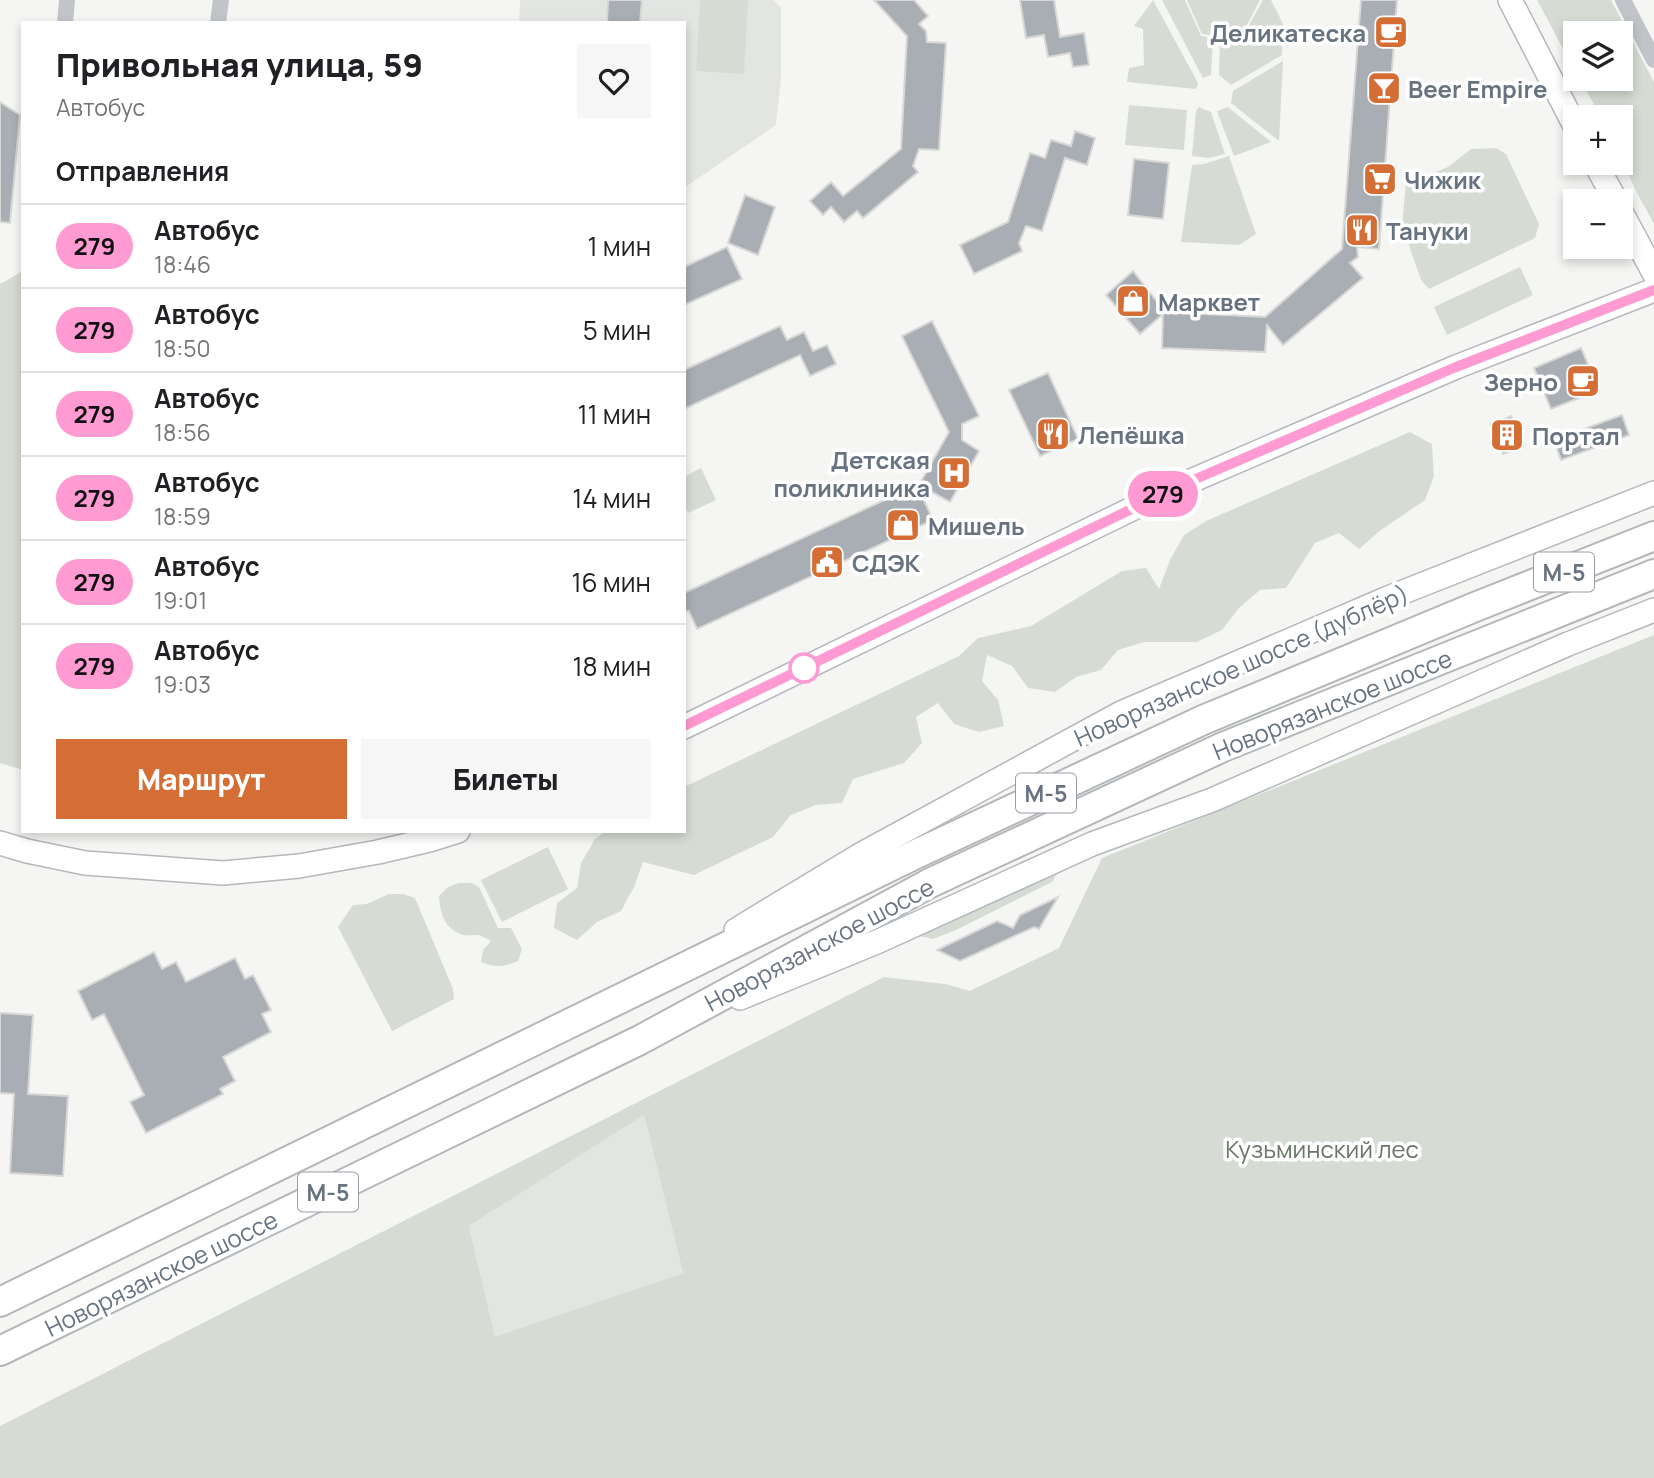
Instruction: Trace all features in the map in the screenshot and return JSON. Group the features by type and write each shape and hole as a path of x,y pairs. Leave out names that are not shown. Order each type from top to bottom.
{"highway":[{"name":"Новорязанское шоссе","path":"0,1302 914,855 1203,720 1654,536"},
{"name":"Новорязанское шоссе","path":"0,1352 656,1032 930,883 1223,747 1654,574"}],"main road":[{"path":"1510,0 1564,105"},
{"path":"1633,234 1654,273"},
{"path":"686,726 1177,487 1456,367 1654,290"},
{"name":"Новорязанское шоссе (дублёр)","path":"625,996 860,855 1121,713 1388,598 1654,493"},
{"path":"656,1032 880,941 1092,844 1212,800 1568,644 1654,610"},
{"path":"0,843 85,863 223,873 299,866 452,833"}],"street":[{"path":"65,21 67,0"},
{"path":"218,21 221,0"},
{"path":"1623,0 1654,60"}],"shaded area":[{"path":"520,0 773,0 781,7 781,77 776,125 686,187 686,21 519,21"},
{"path":"644,1115 683,1273 495,1338 469,1226"}],"green space":[{"path":"700,0 748,0 744,74 696,71"},
{"path":"1153,0 1198,83 1196,89 1127,82 1129,68 1144,65 1143,29 1134,26"},
{"path":"1162,0 1185,0 1201,36 1213,38 1211,75 1203,78"},
{"path":"1187,0 1260,0 1239,40 1202,34"},
{"path":"1263,0 1271,0 1283,24 1282,55 1231,85 1219,75 1220,38 1240,41"},
{"path":"1537,0 1611,0 1622,21 1563,21 1563,49"},
{"path":"1633,42 1654,82 1654,224 1629,175 1633,175 1633,105 1594,105 1587,91 1633,91"},
{"path":"1283,61 1279,141 1231,103 1233,91"},
{"path":"1129,105 1187,110 1184,150 1125,145"},
{"path":"1199,107 1211,112 1225,154 1209,158 1192,156 1196,111"},
{"path":"1228,107 1271,142 1234,156 1217,111"},
{"path":"1496,148 1506,154 1539,224 1535,238 1429,289 1421,280 1402,225 1406,183 1410,173 1426,176 1448,167 1471,149"},
{"path":"1229,156 1256,234 1239,245 1181,242 1192,165"},
{"path":"1520,267 1533,295 1447,335 1434,307"},
{"path":"21,272 21,769 0,763 0,284"},
{"path":"1410,432 1432,444 1434,476 1425,500 1381,530 1359,549 1339,533 1315,543 1286,588 1260,590 1239,608 1222,630 1197,642 1144,642 1118,650 1101,670 1076,677 1055,692 1028,688 1012,666 987,655 982,681 998,700 1004,726 979,732 954,724 938,703 916,717 922,743 904,763 853,779 842,803 816,805 791,815 773,837 694,875 643,862 621,911 597,922 577,940 554,928 557,903 577,888 581,863 595,839 603,833 686,833 686,786 959,656 978,638 1031,626 1122,571 1146,568 1159,589 1170,560 1184,535 1206,521"},
{"path":"701,468 716,500 688,513 686,476"},
{"name":"Кузьминский лес","path":"1654,635 1654,1478 0,1478 0,1426 884,977 945,984 970,991 1059,948 1102,858","holes":["644,1115 683,1273 495,1337 469,1226"]},
{"path":"548,847 568,889 502,922 481,880"},
{"path":"1061,867 1052,882 956,930 933,939 918,934"},
{"path":"459,883 472,883 479,887 498,928 511,928 522,949 518,961 499,966 481,962 483,950 491,941 480,936 458,933 448,925 442,915 439,896 448,887"},
{"path":"389,894 403,894 415,898 453,989 454,999 392,1031 338,927 353,905 367,904"}],"building":[{"path":"608,0 642,0 640,21 607,21"},
{"path":"874,0 914,0 928,16 919,24 926,31 927,42 946,43 939,150 919,149 913,166 918,172 863,218 857,211 844,222 831,207 823,215 810,201 831,182 843,196 901,149 907,36"},
{"path":"1020,0 1054,0 1060,37 1084,33 1089,65 1073,67 1070,53 1048,57 1044,35 1026,38"},
{"path":"1361,0 1397,0 1379,249 1357,247 1358,257 1350,263 1363,278 1283,345 1267,325 1265,352 1162,348 1163,314 1140,334 1106,295 1133,271 1165,312 1265,317 1342,249"},
{"path":"0,102 20,115 10,223 0,222"},
{"path":"1075,131 1095,138 1087,165 1065,158 1042,231 1026,226 1019,243 1022,251 974,274 960,245 1008,222 1030,153 1045,158 1051,140 1071,146"},
{"path":"1134,159 1169,163 1163,219 1128,215"},
{"path":"745,195 775,207 758,255 728,243"},
{"path":"727,247 742,279 686,304 686,266"},
{"path":"932,321 979,416 962,424 962,440 979,451 950,502 919,485 949,432 902,336"},
{"path":"780,326 787,340 804,332 813,351 827,345 836,364 810,376 800,355 686,408 686,369"},
{"path":"1581,348 1596,383 1592,393 1551,409 1534,368"},
{"path":"1048,373 1078,439 1040,456 1009,390"},
{"path":"1622,415 1629,435 1561,460 1554,440"},
{"name":"Портал","path":"1511,416 1523,446 1503,454 1491,424"},
{"path":"917,485 933,520 697,629 689,611 686,611 686,592"},
{"path":"1058,897 1039,929 1034,927 960,961 937,950 997,921 1013,928 1020,915"},
{"path":"154,952 162,969 176,962 186,982 235,958 245,979 253,975 271,1010 262,1014 271,1032 223,1057 235,1081 220,1089 223,1094 146,1133 130,1102 144,1095 104,1014 92,1020 78,991"},
{"path":"0,1013 33,1015 28,1094 68,1096 63,1176 10,1173 14,1094 0,1093"}],"bus line":[{"name":"279","path":"686,725 1177,487 1456,367 1654,290"}],"place":[{"name":"Деликатеска","path":"1391,32"},
{"name":"Beer Empire","path":"1384,88"},
{"name":"Чижик","path":"1380,179"},
{"name":"Тануки","path":"1362,230"},
{"name":"Марквет","path":"1133,301"},
{"name":"Зерно","path":"1583,381"},
{"name":"Лепёшка","path":"1053,434"},
{"name":"Портал","path":"1507,435"},
{"name":"Детская поликлиника","path":"954,473"},
{"name":"Мишель","path":"903,525"},
{"name":"СДЭК","path":"827,562"}]}
